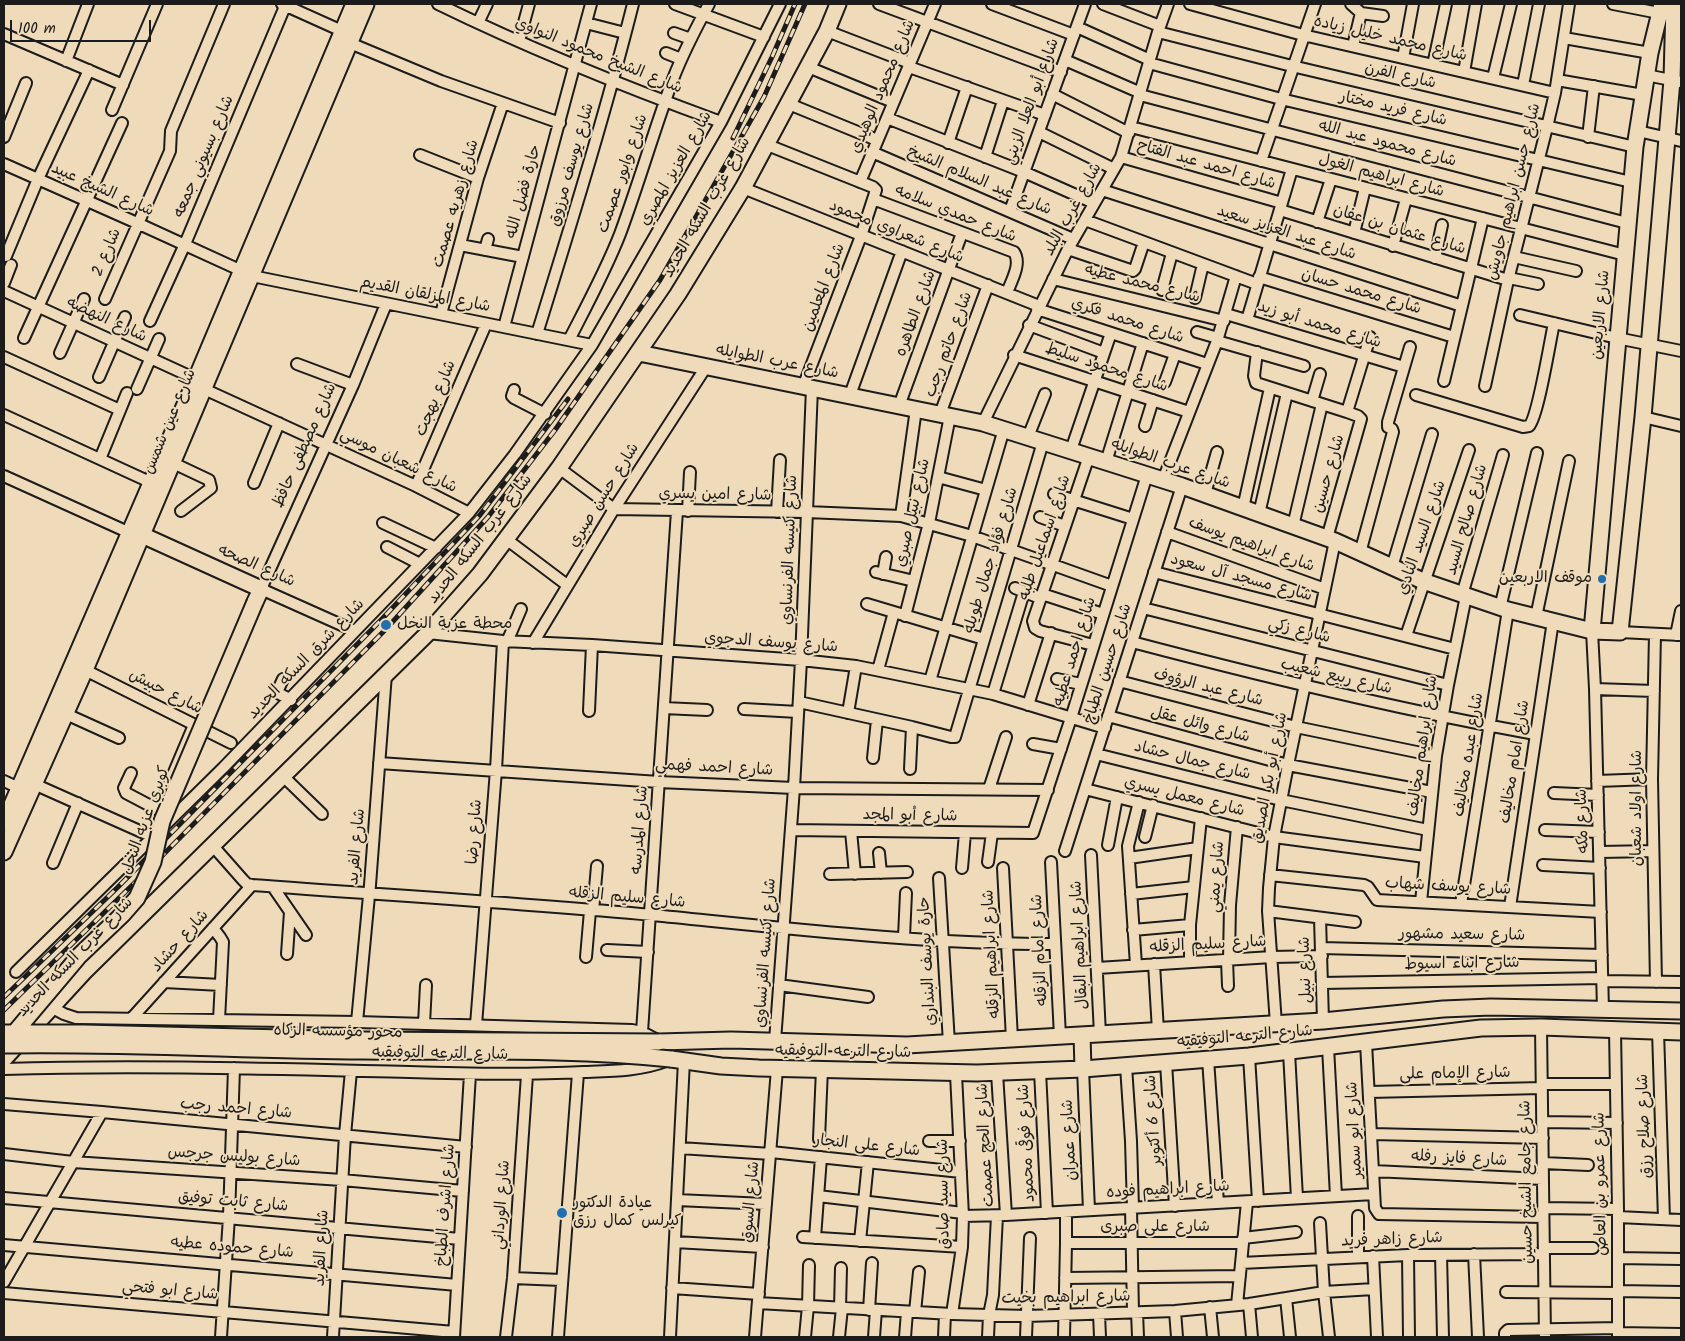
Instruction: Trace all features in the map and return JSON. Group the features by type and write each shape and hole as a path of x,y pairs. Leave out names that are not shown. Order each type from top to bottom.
{"main road":[{"name":"شارع عين شمس","path":"4,852 85,670 136,534 152,483 200,384 247,273 344,38 354,4"},
{"name":"شارع عين شمس","path":"344,38 366,4"},
{"name":"شارع غرب السكه الحديد","path":"4,1059 84,972 428,633 480,574 559,468 678,294 743,188 765,144 789,104 827,30 838,4"},
{"path":"1620,632 1649,344 1674,140 1677,81 1674,4"},
{"name":"شارع الاربعين","path":"1592,631 1631,182 1646,75 1661,8"},
{"name":"شارع عرب الطوايله","path":"639,353 983,423 1205,494 1331,540 1423,581 1504,609 1592,631 1620,632"},
{"name":"شارع عين شمس","path":"5,818 136,534 172,463 200,384"},
{"name":"شارع الصحه","path":"136,534 258,595"},
{"name":"كوبري عزبه النخل","path":"4,1045 80,955 137,898 153,862 162,821 258,595"},
{"name":"شارع الترعه التوفيقيه","path":"659,1042 710,1040 906,1045 1324,1021 1443,1009 1491,1007 1681,1011"},
{"name":"شارع الترعه التوفيقيه","path":"678,1060 777,1069 956,1074 997,1073 1083,1069 1249,1056 1481,1028 1541,1027 1681,1032"},
{"name":"محور مؤسسه الزكاه","path":"4,1033 84,1033 363,1040 659,1042"},
{"path":"1082,1035 1083,1069"},
{"name":"محور مؤسسه الزكاه","path":"4,1045 84,1044 362,1051 580,1052 678,1060"},
{"path":"906,1045 907,1072"}],"street":[{"path":"112,110 157,4"},
{"name":"شارع 2","path":"105,299 170,151 170,137 174,124 224,4"},
{"path":"285,4 344,38 442,81 560,123"},
{"name":"شارع بسيوني جمعه","path":"150,321 185,244 285,4"},
{"name":"شارع الشيخ محمود النواوي","path":"438,4 613,82 721,122"},
{"path":"478,23 487,4"},
{"path":"519,41 529,4"},
{"name":"حارة فضل الله","path":"504,327 591,4"},
{"name":"شارع يوسف مرزوق","path":"537,334 581,193 633,4"},
{"path":"675,4 764,37"},
{"name":"شارع وابور عصمت","path":"569,340 589,302 619,236 681,59 709,4"},
{"name":"شارع العزيز المصري","path":"592,345 721,122 780,4"},
{"path":"879,4 1060,72"},
{"name":"شارع محمود الوهيدي","path":"860,182 935,4"},
{"name":"شارع فريد مختار","path":"992,4 1076,31 1149,62 1281,100 1631,182"},
{"name":"شارع أبو العلا الزيني","path":"1010,211 1085,4"},
{"name":"شارع الفرن","path":"1104,4 1159,29 1292,66 1635,147"},
{"name":"شارع غرب البلد","path":"983,423 1014,355 1073,238 1121,157 1168,4"},
{"name":"شارع محمد خليل زياده","path":"1190,4 1303,36 1523,84 1555,93"},
{"path":"1261,161 1292,66 1315,4"},
{"path":"1351,4 1361,13 1383,16"},
{"path":"1403,58 1413,4"},
{"path":"1433,65 1446,4"},
{"path":"1464,72 1476,4"},
{"path":"1493,78 1511,4"},
{"path":"1523,84 1539,4"},
{"name":"شارع حسن ابراهيم جاويش","path":"1485,386 1514,257 1540,160 1555,93 1569,4"},
{"path":"1613,4 1661,8"},
{"path":"66,61 84,5"},
{"path":"1353,46 1361,13"},
{"path":"586,23 625,33"},
{"path":"827,30 967,88 1045,115"},
{"path":"674,33 690,39"},
{"path":"4,34 123,85"},
{"path":"1564,38 1650,53"},
{"path":"666,54 681,59"},
{"name":"شارع محمود عبد الله","path":"1065,60 1140,94 1627,223"},
{"path":"808,67 893,102"},
{"path":"4,282 9,260 38,179 88,70"},
{"path":"1646,75 1677,81"},
{"path":"1557,80 1643,95"},
{"path":"4,137 26,83"},
{"path":"1588,137 1594,86"},
{"path":"948,143 967,88"},
{"name":"شارع ابراهيم الغول","path":"1052,94 1130,130 1261,161 1625,255"},
{"path":"985,157 1003,101"},
{"name":"شارع زهريه عصمت","path":"442,314 478,178 503,103"},
{"path":"789,104 878,140"},
{"path":"887,118 1024,172 1094,203"},
{"path":"24,338 122,123"},
{"path":"1638,131 1674,140"},
{"path":"1039,132 1114,169"},
{"path":"765,144 874,188 876,190 874,199"},
{"name":"شارع عبد السلام الشيخ","path":"872,152 1073,238"},
{"path":"420,155 478,178"},
{"name":"شارع احمد عبد الفتاح","path":"1121,157 1281,207"},
{"name":"شارع الشيخ عبيد","path":"4,164 247,273"},
{"path":"1247,320 1292,170"},
{"path":"1317,222 1331,179"},
{"name":"شارع شعراوي محمود","path":"743,188 988,285 1038,307"},
{"path":"1354,233 1365,188"},
{"name":"شارع عبد العزيز سعيد","path":"1102,190 1462,306"},
{"name":"شارع حمدي سلامه","path":"874,199 1014,252 1018,257 1018,265 1007,293"},
{"name":"شارع المعلمين","path":"808,388 874,199"},
{"path":"1393,246 1406,199"},
{"name":"شارع عثمان بن عفان","path":"1281,207 1317,222 1393,246 1509,279 1538,284"},
{"path":"1444,381 1483,218"},
{"name":"شارع محمد حسان","path":"1085,220 1236,276 1454,337"},
{"path":"1435,258 1442,226"},
{"name":"شارع الطاهره","path":"899,406 962,233"},
{"path":"1068,249 1132,271 1135,269 1144,242"},
{"path":"460,245 486,245 523,257"},
{"path":"850,395 902,251"},
{"path":"1162,290 1172,253"},
{"path":"1514,257 1576,271"},
{"path":"1195,298 1203,264"},
{"name":"شارع المزلقان القديم","path":"247,273 386,304 592,345"},
{"path":"1162,480 1218,340 1236,276"},
{"name":"شارع محمد عطيه","path":"1053,279 1225,317"},
{"name":"شارع حاتم رجب","path":"945,415 988,285"},
{"name":"شارع النهضه","path":"4,291 150,358 200,384"},
{"path":"60,353 84,299"},
{"name":"شارع مصطفى حافظ","path":"258,595 353,386 386,304"},
{"name":"شارع محمد فكري","path":"1038,307 1207,364"},
{"path":"1520,315 1681,351"},
{"path":"99,376 125,317"},
{"name":"شارع محمد أبو زيد","path":"1225,317 1247,320 1404,367"},
{"path":"1416,395 1523,427 1529,426 1533,421 1541,390 1554,323"},
{"name":"شارع بهجت","path":"416,486 486,324"},
{"path":"1029,325 1104,353"},
{"path":"1197,332 1304,366"},
{"path":"1070,450 1111,333"},
{"path":"1257,352 1255,381 1258,385 1346,412 1370,337"},
{"path":"100,459 120,410 160,338"},
{"path":"1106,462 1142,343"},
{"name":"شارع شرق السكه الحديد","path":"16,972 291,700 469,513 515,454 592,345"},
{"path":"1360,553 1392,432 1392,429 1388,427 1388,422 1410,347"},
{"path":"1165,382 1175,354"},
{"name":"شارع محمود سليط","path":"1014,355 1189,412"},
{"path":"4,357 120,410"},
{"path":"297,364 353,386"},
{"name":"شارع حسن صبري","path":"533,642 614,509 706,367"},
{"path":"1293,526 1317,402 1320,374"},
{"name":"شارع شعبان موسي","path":"200,384 469,513"},
{"name":"شارع كنيسه الفرنساوي","path":"775,1041 802,660 808,512 808,388"},
{"path":"1242,508 1270,388"},
{"path":"514,390 512,396 514,398 544,414"},
{"path":"1028,436 1045,394"},
{"path":"1259,514 1287,394"},
{"path":"1145,426 1153,400"},
{"path":"901,516 916,409"},
{"name":"شارع حسين","path":"1331,540 1361,419 1346,412"},
{"path":"4,415 152,483"},
{"name":"شارع نبيل صبري","path":"878,670 899,614 914,581 929,523 938,477 945,415"},
{"path":"1643,417 1681,426"},
{"path":"254,484 280,423"},
{"path":"930,681 1004,429"},
{"path":"1392,567 1432,434"},
{"name":"شارع فؤاد جمال طويله","path":"912,727 955,737 1043,442"},
{"name":"شارع السيد النادي","path":"1406,636 1423,581 1470,450"},
{"path":"1205,494 1217,452"},
{"name":"شارع عبده مخاليف","path":"1461,904 1490,726 1504,609 1537,453"},
{"name":"شارع صالح السيد","path":"1464,595 1503,455"},
{"name":"شارع اسماعيل طلبه","path":"1051,633 1035,628 1033,621 1090,456"},
{"path":"777,512 780,460"},
{"path":"1536,617 1570,461"},
{"path":"172,463 209,480 211,484 211,488 181,511"},
{"path":"559,468 614,509"},
{"path":"688,511 690,472"},
{"name":"شارع احمد عطيه","path":"1029,834 1034,831 1048,790 1147,475"},
{"name":"شارع الصحه","path":"4,476 136,534"},
{"path":"938,477 986,490"},
{"name":"شارع حسين الطباخ","path":"1065,851 1182,486"},
{"path":"1054,494 1134,519"},
{"name":"شارع امين يسري","path":"614,509 808,512 901,516 972,536 1112,586"},
{"name":"شارع المدرسه","path":"642,1032 677,511"},
{"path":"1040,517 1065,526"},
{"path":"382,523 436,548"},
{"name":"شارع ابراهيم يوسف","path":"1167,532 1325,589"},
{"path":"506,539 567,584"},
{"name":"شارع أبو بكر الصديق","path":"1276,1024 1268,911 1274,837 1325,589 1331,540"},
{"path":"386,547 420,564"},
{"path":"886,557 880,573 914,581"},
{"name":"شارع مسجد آل سعود","path":"1154,572 1455,649"},
{"path":"993,694 1020,590 1103,614"},
{"name":"شارع الصحه","path":"258,595 355,631"},
{"name":"شارع ابراهيم مخاليف","path":"1421,902 1436,756 1464,595"},
{"path":"867,604 984,639"},
{"name":"شارع زكي","path":"1143,608 1448,685"},
{"name":"شارع رضا","path":"476,1025 505,641 521,609"},
{"path":"1679,635 1681,610"},
{"name":"شارع امام مخاليف","path":"1510,906 1553,621"},
{"name":"شارع مكه","path":"1592,631 1596,689 1602,1010"},
{"name":"شارع عرب الطوايله","path":"1620,632 1679,635"},
{"name":"شارع يوسف الدجوي","path":"428,633 505,641 592,645 668,652 802,660 856,666 993,694 1105,728"},
{"path":"1028,705 1051,633 1093,645"},
{"name":"شارع اولاد شعبان","path":"1655,634 1652,779 1656,982"},
{"name":"شارع ربيع شعيب","path":"1132,642 1305,686 1442,718 1536,734"},
{"path":"589,711 592,645"},
{"path":"848,713 856,666"},
{"name":"شارع حبيش","path":"85,670 231,743"},
{"name":"شارع الفريد","path":"357,1022 386,674"},
{"path":"283,679 278,693 291,700"},
{"path":"1058,679 1081,684"},
{"name":"شارع عبد الرؤوف","path":"1119,681 1296,727 1436,756"},
{"path":"1596,689 1654,690"},
{"path":"744,709 799,707 848,713 912,727 910,768"},
{"path":"664,708 707,710"},
{"path":"66,714 119,738"},
{"name":"شارع وائل عقل","path":"1108,716 1288,765 1432,792"},
{"path":"873,758 878,720"},
{"path":"158,810 194,725"},
{"path":"989,789 1006,737"},
{"path":"1033,744 1061,749"},
{"name":"شارع جمال حشاد","path":"1096,754 1281,800 1428,830"},
{"name":"شارع احمد فهمي","path":"379,763 659,782 794,788 1048,790"},
{"path":"131,774 124,788 126,793 173,817"},
{"path":"283,776 322,814"},
{"path":"1597,781 1652,779"},
{"path":"4,781 19,788"},
{"path":"34,784 153,837"},
{"name":"شارع معمل يسري","path":"1085,789 1274,837 1425,857"},
{"path":"1554,793 1598,795"},
{"path":"1108,845 1117,797"},
{"path":"1136,965 1129,841 1139,802"},
{"path":"52,863 78,803"},
{"path":"1145,836 1152,805"},
{"path":"1190,962 1190,925 1201,818"},
{"name":"شارع يمني","path":"1228,986 1230,905 1237,827"},
{"name":"شارع أبو المجد","path":"791,830 1029,834"},
{"path":"1545,830 1599,832"},
{"path":"851,831 855,874"},
{"path":"962,868 965,833"},
{"path":"988,862 992,833"},
{"path":"212,846 242,880 252,885"},
{"path":"1129,858 1198,848"},
{"path":"1600,852 1653,851"},
{"path":"879,854 881,873"},
{"name":"شارع ابراهيم البقال","path":"1091,855 1100,1034"},
{"name":"شارع امام الزقله","path":"1051,862 1060,1036"},
{"path":"1543,865 1600,868"},
{"path":"586,957 597,866"},
{"name":"شارع ابراهيم الزقله","path":"1003,868 1012,1039"},
{"path":"830,874 906,872"},
{"name":"شارع يوسف شهاب","path":"1270,875 1364,885 1368,887 1377,900 1601,912"},
{"name":"حارة يوسف البنداري","path":"939,878 949,1042"},
{"name":"شارع سليم الزقله","path":"252,885 650,915 784,928 943,940 1007,944 1055,944"},
{"name":"شارع حشاد","path":"132,1019 252,885"},
{"path":"272,887 306,935"},
{"path":"1131,894 1194,887"},
{"path":"904,937 906,893"},
{"path":"1268,911 1355,922"},
{"path":"287,954 290,912"},
{"name":"شارع نبيل","path":"1320,918 1324,1021"},
{"path":"1133,930 1190,925"},
{"path":"213,928 223,942 219,1020"},
{"path":"607,950 648,952"},
{"name":"شارع سليم الزقله","path":"1097,968 1321,952"},
{"name":"شارع سعيد مشهور","path":"1321,952 1602,955"},
{"path":"1154,964 1158,1031"},
{"name":"شارع ابناء اسيوط","path":"1322,983 1602,979 1681,982"},
{"path":"164,982 221,984"},
{"path":"424,1024 426,985"},
{"path":"779,985 868,997"},
{"name":"شارع الترعه التوفيقيه","path":"50,1007 76,1018 357,1022 632,1030 642,1032 659,1042"},
{"name":"شارع جامع الشيخ حسين","path":"1541,1027 1545,1333"},
{"name":"شارع عمرو بن العاص","path":"1615,1030 1618,1333"},
{"name":"شارع صلاح رزق","path":"1658,1031 1664,1219"},
{"name":"شارع ابو سمير","path":"1366,1043 1375,1208 1379,1214 1543,1213"},
{"path":"1328,1047 1336,1196"},
{"path":"1289,1052 1297,1198"},
{"path":"1249,1056 1258,1201"},
{"path":"1208,1059 1218,1204"},
{"path":"670,1337 680,1148 678,1060"},
{"name":"شارع الترعه التوفيقيه","path":"4,1069 66,1067 234,1068 527,1075 649,1067 678,1060"},
{"name":"شارع 6 أكتوبر","path":"1166,1063 1175,1206"},
{"path":"1126,1066 1131,1141 1132,1277 1138,1337"},
{"path":"221,1337 229,1217 234,1068"},
{"name":"شارع السوق","path":"755,1337 777,1069"},
{"path":"819,1139 822,1069"},
{"name":"شارع عمران","path":"1083,1069 1089,1210"},
{"name":"شارع الفريد","path":"334,1337 342,1180 351,1071"},
{"name":"شارع فوقى محمود","path":"1040,1071 1047,1213"},
{"path":"558,1337 578,1073"},
{"name":"شارع الحج عصمت","path":"988,1337 1001,1216 997,1073"},
{"name":"شارع اشرف الطباخ","path":"454,1335 470,1074"},
{"name":"شارع سيد صادق","path":"944,1337 962,1248 963,1215 956,1074"},
{"name":"شارع الورداني","path":"506,1337 513,1278 527,1075"},
{"name":"شارع الإمام على","path":"1369,1092 1616,1084"},
{"name":"شارع احمد رجب","path":"4,1104 466,1147"},
{"path":"4,1282 102,1112"},
{"path":"1542,1122 1616,1123"},
{"path":"1372,1134 1542,1138"},
{"path":"929,1141 960,1141"},
{"name":"شارع على النجار","path":"680,1148 820,1157 961,1172"},
{"name":"شارع بوليس جرجس","path":"4,1154 73,1162 342,1180 463,1191"},
{"path":"815,1238 820,1157"},
{"path":"860,1241 868,1162"},
{"path":"1543,1163 1588,1165"},
{"name":"شارع فايز رفله","path":"1373,1171 1543,1179"},
{"name":"شارع ابراهيم فوده","path":"818,1196 963,1215 1001,1216 1374,1194"},
{"name":"شارع ثابت توفيق","path":"4,1198 460,1239"},
{"path":"677,1200 766,1204"},
{"path":"1237,1305 1247,1202"},
{"path":"1064,1337 1066,1212"},
{"path":"1543,1213 1618,1213 1681,1220"},
{"path":"1358,1216 1358,1257"},
{"path":"1320,1223 1324,1292 1330,1337"},
{"name":"شارع على صبرى","path":"1066,1242 1243,1241 1296,1232"},
{"path":"803,1237 962,1248"},
{"path":"1026,1337 1030,1238"},
{"path":"675,1242 763,1247"},
{"name":"شارع حموده عطيه","path":"4,1245 457,1285"},
{"name":"شارع زاهر فريد","path":"1241,1263 1593,1248"},
{"path":"1441,1254 1443,1337"},
{"path":"1474,1254 1478,1337"},
{"path":"1408,1255 1409,1337"},
{"path":"1373,1256 1377,1337"},
{"path":"1618,1258 1681,1258"},
{"path":"872,1263 874,1337"},
{"path":"805,1337 809,1265"},
{"path":"840,1337 841,1268"},
{"path":"905,1337 919,1272"},
{"path":"1065,1278 1240,1276"},
{"path":"513,1278 561,1280"},
{"name":"شارع ابراهيم بخيت","path":"672,1288 759,1298 808,1306 949,1314 1027,1316 1175,1311 1249,1304 1324,1292 1374,1290"},
{"path":"1506,1292 1681,1292"},
{"name":"شارع ابو فتحي","path":"4,1294 334,1322 454,1335"},
{"path":"1286,1298 1290,1337"},
{"path":"1249,1304 1252,1337"},
{"path":"1210,1307 1213,1337"},
{"path":"1175,1311 1176,1337"},
{"path":"1099,1314 1100,1337"},
{"path":"1505,1337 1505,1333 1508,1330 1545,1333 1681,1334"}],"railway":[{"path":"733,138 795,4"},
{"path":"4,1010 155,863 387,628 488,517 555,430 660,280 764,97 805,4"},
{"path":"4,997 118,887 381,620 480,515 568,399"}],"place":[{"name":"موقف الاربعين","path":"1602,579"},
{"name":"محطة عزبة النخل","path":"386,625"},
{"name":"عيادة الدكتور كيرلس كمال رزق","path":"562,1213"}]}
